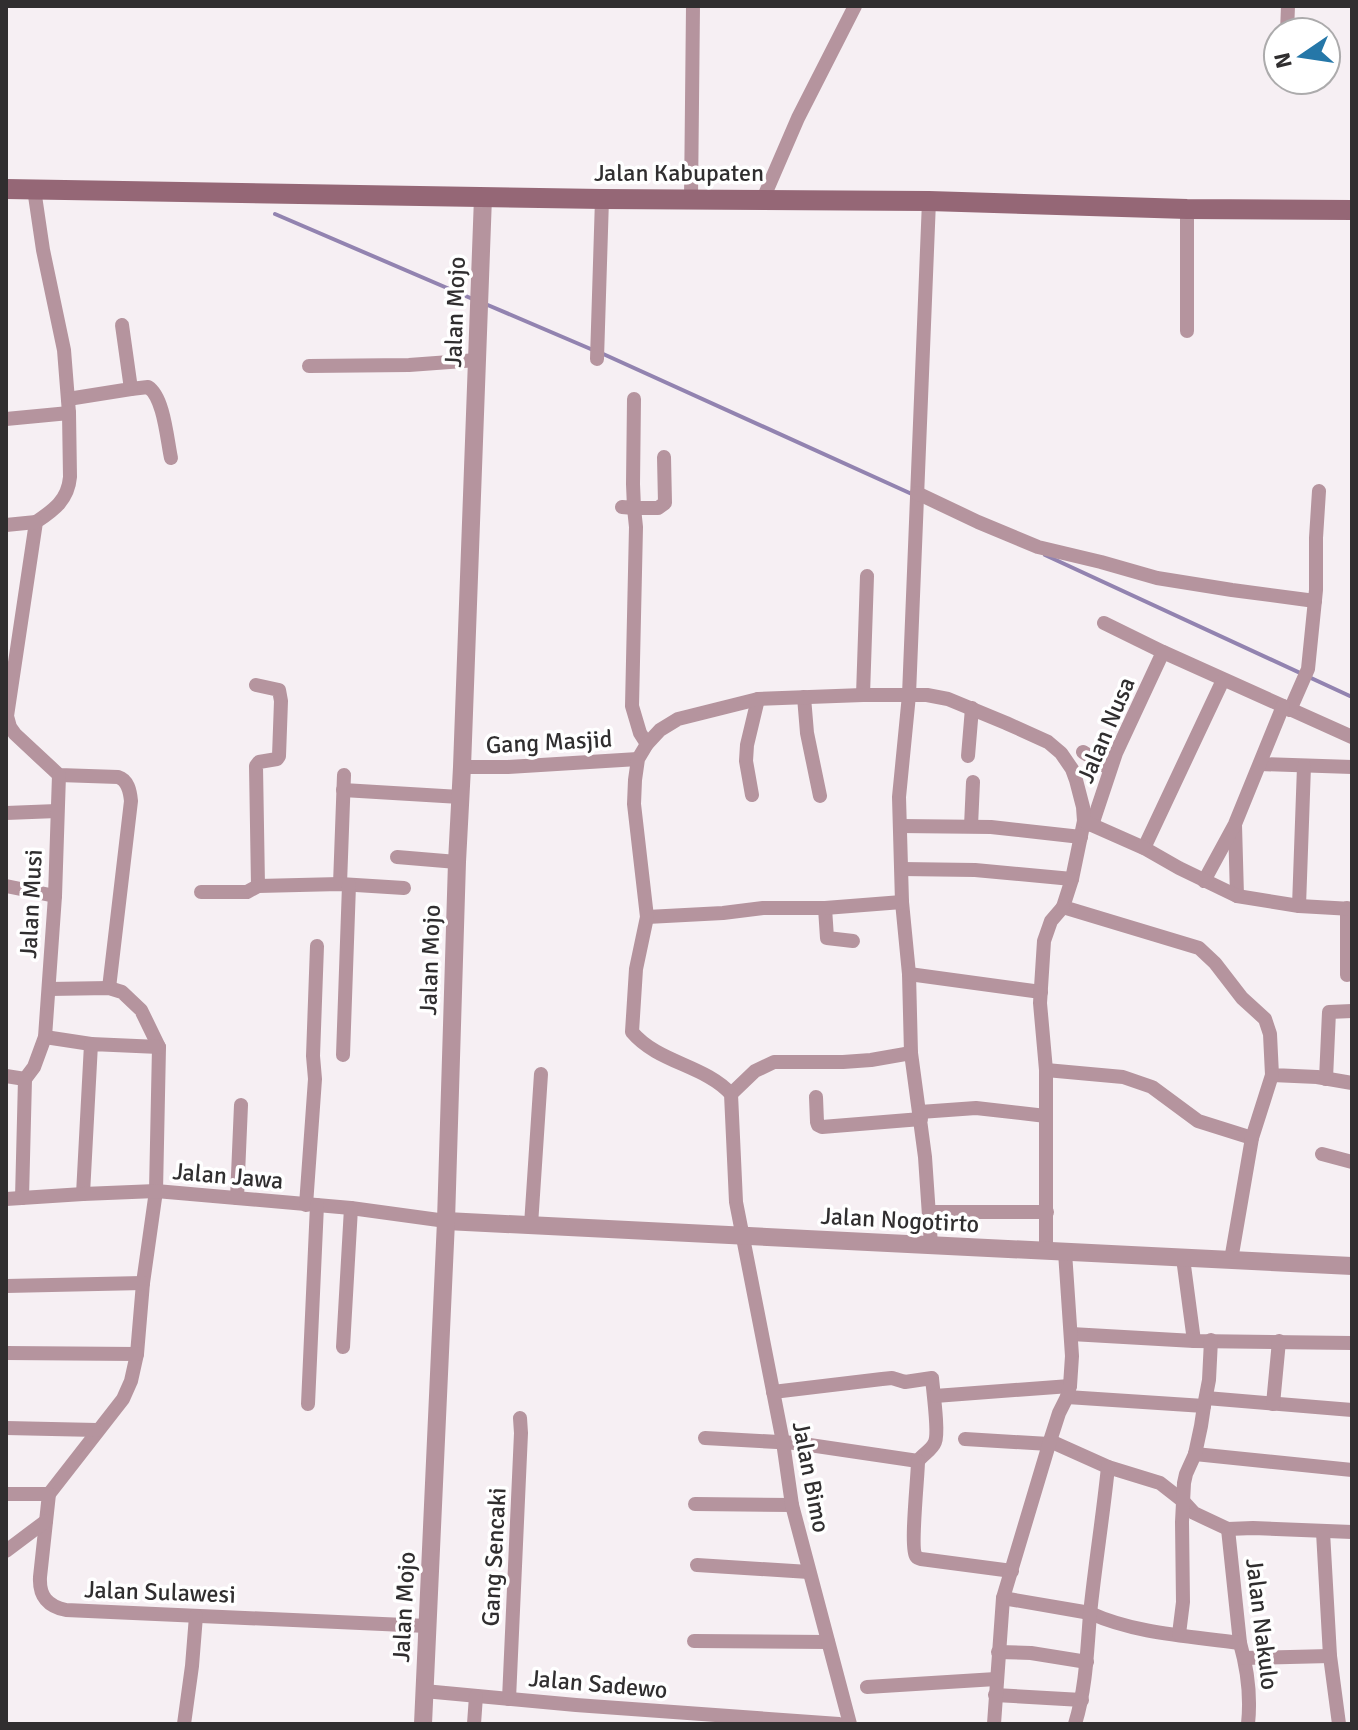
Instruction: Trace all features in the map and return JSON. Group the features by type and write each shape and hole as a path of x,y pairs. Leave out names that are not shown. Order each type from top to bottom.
{"main road":[{"name":"Jalan Kabupaten","path":"6,189 929,201 1187,209 1352,210"}],"street":[{"path":"691,199 693,6"},
{"path":"763,199 798,118 855,6"},
{"path":"6,525 36,522 54,510 69,486 69,406 64,350 34,189"},
{"name":"Jalan Mojo","path":"423,1724 446,1221 483,197"},
{"path":"597,359 602,199"},
{"path":"929,201 909,695 899,797 911,1053 920,1116 931,1245"},
{"path":"1187,209 1187,331"},
{"path":"122,325 131,389"},
{"path":"309,366 409,365 477,360"},
{"path":"6,419 148,387 154,390 171,458"},
{"path":"634,399 633,484 628,507 636,527 632,706 640,733 647,744"},
{"path":"628,507 658,508 665,503 664,457"},
{"path":"1204,881 1235,824 1286,708 1306,673 1315,601 1319,491"},
{"path":"917,499 1038,547 1157,578 1315,601"},
{"path":"36,522 7,716 15,734 59,775 118,777 130,792 109,988"},
{"path":"863,695 867,576"},
{"path":"1104,623 1352,737"},
{"name":"Jalan Nusa","path":"1088,823 1163,652"},
{"path":"1144,848 1223,680"},
{"path":"256,685 279,690 281,701 279,756 259,762 256,766 258,886"},
{"path":"911,1053 843,1062 774,1062 755,1071 731,1094 704,1075 658,1053 632,1032 636,969 647,917 634,796 638,759 660,730 678,719 758,699 863,695 937,697 972,708 1048,742 1061,753 1076,780 1088,823 1081,837 1063,907 1051,921 1044,941 1040,1003 1046,1070 1047,1212 1071,1334 1072,1356 1068,1392 1049,1442 1003,1598 994,1724"},
{"path":"804,697 807,733 820,796"},
{"path":"752,795 746,761 747,745 758,699"},
{"path":"968,756 972,708"},
{"path":"1083,752 1110,769"},
{"name":"Gang Masjid","path":"462,767 638,759"},
{"path":"1260,764 1352,767"},
{"path":"1299,906 1304,766"},
{"name":"Jalan Musi","path":"25,1079 34,1067 45,1037 55,896 59,775"},
{"path":"971,826 973,782"},
{"path":"343,1055 343,783 460,797"},
{"path":"6,813 57,811"},
{"path":"1088,823 1237,896 1299,906 1349,908 1347,975"},
{"path":"1235,824 1237,896"},
{"path":"900,826 971,826 1081,837"},
{"path":"397,857 457,862"},
{"path":"902,869 975,870 1072,879"},
{"path":"6,886 55,896"},
{"path":"201,892 247,892 258,886 404,888"},
{"path":"647,917 902,902"},
{"path":"1063,907 1199,948 1242,998 1265,1019 1270,1034 1272,1075 1252,1138 1231,1260"},
{"path":"825,908 827,938 853,941"},
{"path":"308,1404 317,946"},
{"path":"909,974 1041,992"},
{"path":"6,1494 49,1494 123,1399 137,1354 156,1191 159,1047 141,1010 122,992 109,988 49,989"},
{"path":"1326,1079 1329,1012 1352,1011"},
{"path":"45,1037 91,1044 159,1047"},
{"path":"83,1194 91,1044"},
{"path":"1046,1070 1123,1077 1152,1087 1198,1121 1252,1138"},
{"path":"531,1225 541,1074"},
{"path":"1272,1075 1352,1083"},
{"path":"6,1076 25,1079 22,1198"},
{"name":"Jalan Bimo","path":"731,1094 735,1189 792,1505 850,1724"},
{"path":"816,1097 817,1122 822,1127 976,1108 1046,1116"},
{"path":"237,1198 241,1105"},
{"path":"1322,1154 1352,1162"},
{"name":"Jalan Jawa","path":"6,1199 156,1191 351,1208 446,1221"},
{"path":"343,1347 351,1208"},
{"path":"930,1212 1047,1212"},
{"name":"Jalan Nogotirto","path":"446,1221 1352,1266"},
{"path":"1183,1258 1194,1341"},
{"path":"6,1286 143,1283"},
{"path":"1071,1334 1194,1341 1352,1343"},
{"path":"1179,1634 1183,1602 1183,1501 1186,1474 1195,1454 1209,1380 1211,1340"},
{"path":"1273,1404 1279,1341"},
{"path":"6,1353 137,1354"},
{"path":"773,1392 892,1378 905,1382 932,1378 936,1439 918,1461 916,1557 1012,1571"},
{"path":"935,1396 1068,1392 1352,1410"},
{"name":"Gang Sencaki","path":"509,1699 520,1418"},
{"path":"6,1428 97,1430"},
{"path":"705,1438 783,1442 918,1461"},
{"path":"965,1439 1049,1442 1108,1467 1160,1483 1194,1513 1228,1529 1352,1532"},
{"path":"1195,1454 1352,1470"},
{"path":"1075,1724 1087,1662 1108,1467"},
{"name":"Jalan Sulawesi","path":"49,1494 39,1588 42,1597 54,1608 427,1626"},
{"path":"695,1504 792,1505"},
{"path":"6,1551 46,1521"},
{"name":"Jalan Nakulo","path":"1228,1529 1240,1643 1251,1698 1248,1724"},
{"path":"1323,1532 1330,1656 1339,1723"},
{"path":"697,1565 809,1572"},
{"path":"1003,1598 1090,1613 1146,1630 1240,1643"},
{"path":"184,1724 196,1616"},
{"path":"694,1641 828,1642"},
{"path":"998,1652 1031,1653 1087,1662"},
{"path":"1245,1658 1330,1656"},
{"path":"867,1687 996,1687 1082,1700"},
{"name":"Jalan Sadewo","path":"424,1691 769,1722 839,1724"},
{"path":"474,1724 476,1696"}],"waterway":[{"path":"275,214 475,300"},
{"path":"483,303 593,350"},
{"path":"601,353 914,495"},
{"path":"1045,555 1352,697"}]}
